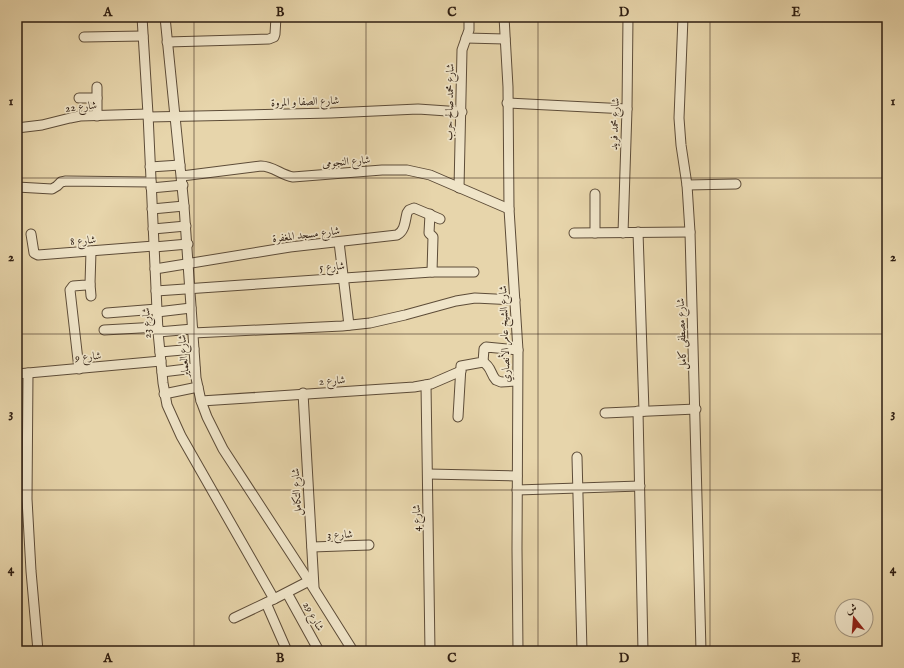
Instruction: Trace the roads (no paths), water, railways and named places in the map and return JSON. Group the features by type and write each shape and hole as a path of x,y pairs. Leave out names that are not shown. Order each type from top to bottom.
{"street":[{"name":"شارع 23","path":"142,17 149,116 158,329 164,394 171,416 181,436 270,601 287,651"},
{"name":"شارع العماير","path":"165,17 188,244 195,368 201,401 214,434 353,651"},
{"path":"167,42 269,39 274,37 275,34 276,17"},
{"name":"شارع محمد صالح حرب","path":"459,188 462,112 462,50 468,30 469,17"},
{"name":"شارع الشيخ عامر الأنصاري","path":"504,17 509,209 518,350 518,651"},
{"name":"شارع محمد فريد","path":"623,233 628,17"},
{"name":"شارع مصطفى كامل","path":"683,17 679,118 681,145 687,185 690,232 696,409 701,651"},
{"path":"84,37 143,36"},
{"path":"466,38 505,39"},
{"path":"97,87 97,116"},
{"path":"78,98 97,98"},
{"path":"507,103 627,109"},
{"name":"شارع الصفا و المروة","path":"149,116 174,117 418,109 462,112"},
{"name":"شارع 22","path":"17,128 42,126 70,118 97,116 149,116"},
{"path":"150,167 180,165"},
{"name":"شارع النجومى","path":"17,187 52,189 63,181 151,185 261,166 271,167 283,174 293,177 396,169 430,175 509,209"},
{"path":"687,185 736,184"},
{"path":"595,194 595,233"},
{"path":"152,209 184,206"},
{"name":"شارع مسجد المغفرة","path":"155,269 267,251 400,234 403,230 407,213 411,209 417,208 440,219"},
{"path":"430,214 429,233 433,237 432,272"},
{"path":"153,229 186,226"},
{"path":"638,232 643,651"},
{"path":"574,233 690,232"},
{"name":"شارع 8","path":"31,234 33,251 36,255 188,244"},
{"path":"339,242 349,325"},
{"path":"91,251 91,296"},
{"name":"شارع 5","path":"156,291 432,272 474,272"},
{"path":"79,368 70,290 73,286 90,284"},
{"path":"104,330 158,329 193,331 290,329 349,325 370,323 456,301 475,298 515,300"},
{"path":"107,313 192,308"},
{"path":"517,381 501,382 496,380 491,369 483,362 484,349 486,347 518,350"},
{"path":"160,352 194,349"},
{"name":"شارع 9","path":"17,374 161,361"},
{"name":"شارع 2","path":"201,401 303,393 403,388 426,385 461,371 462,366 464,365 483,362"},
{"path":"162,372 195,368"},
{"path":"458,417 461,371"},
{"path":"28,373 27,499 31,571 38,651"},
{"name":"شارع 4","path":"426,385 430,651"},
{"path":"164,394 198,387"},
{"name":"شارع التكامل","path":"303,393 312,547 312,585"},
{"path":"605,413 696,409"},
{"path":"578,457 582,651"},
{"path":"428,474 517,476"},
{"path":"517,490 640,486"},
{"name":"شارع 3","path":"312,547 369,545"},
{"path":"234,618 287,593 312,585"},
{"name":"شارع 29","path":"287,593 319,651"}]}
